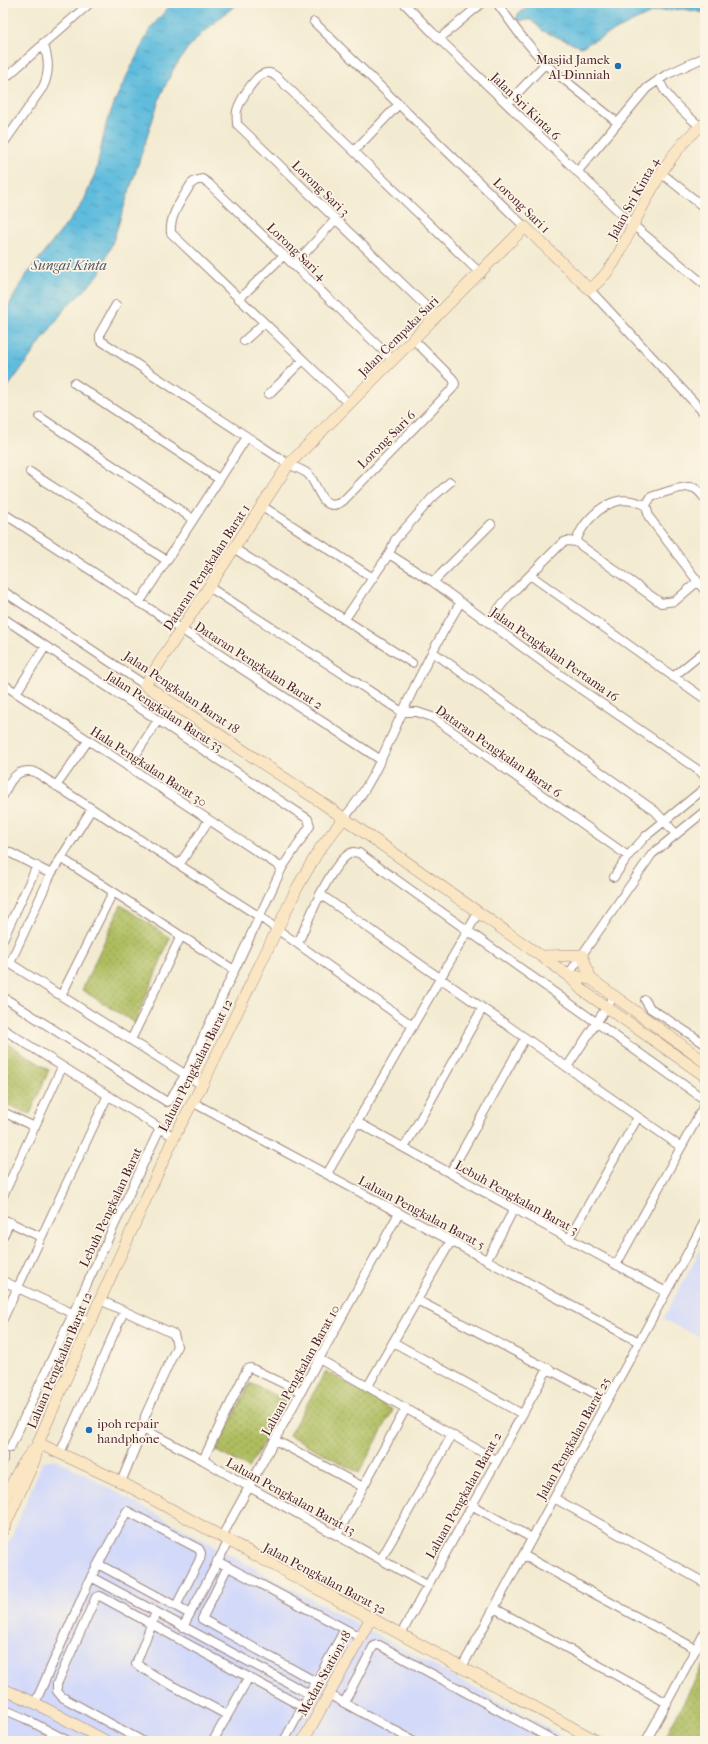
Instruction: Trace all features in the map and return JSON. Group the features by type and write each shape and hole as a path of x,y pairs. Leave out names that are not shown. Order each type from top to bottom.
{"street":[{"path":"3,80 90,3"},
{"name":"Jalan Sri Kinta 6","path":"404,3 506,104 633,225"},
{"path":"439,39 482,3"},
{"path":"497,3 545,64 618,123"},
{"name":"Lorong Sari 1","path":"314,22 589,289 705,414"},
{"path":"3,144 43,87 48,76 49,66 43,43"},
{"path":"577,172 647,88 659,79 705,57"},
{"path":"506,104 545,64"},
{"name":"Lorong Sari 3","path":"354,151 271,73 264,73 257,77 240,103 237,112 237,124 437,317"},
{"path":"659,79 662,87 669,97 703,127"},
{"path":"399,104 354,151 481,274"},
{"name":"Jalan Sri Kinta 4","path":"589,289 600,281 612,268 661,173 682,144 703,127"},
{"path":"661,173 705,208"},
{"name":"Lorong Sari 4","path":"239,299 171,233 170,226 183,197 195,181 202,179 394,360"},
{"path":"294,265 336,219"},
{"path":"633,225 705,285"},
{"name":"Jalan Cempaka Sari","path":"289,464 481,274 525,227"},
{"path":"284,255 239,299 349,404"},
{"path":"116,306 100,333 100,340 289,464"},
{"path":"244,341 264,323"},
{"name":"Lorong Sari 6","path":"289,464 308,474 323,499 330,505 337,505 343,501 455,384 453,379 414,340"},
{"path":"269,394 302,360"},
{"path":"74,382 219,479"},
{"path":"40,417 193,519"},
{"path":"139,603 247,437"},
{"name":"Dataran Pengkalan Barat 1","path":"145,685 289,464"},
{"path":"30,472 166,560"},
{"path":"345,620 389,554 395,540 432,498 450,482"},
{"path":"705,499 693,487 686,487 651,497 646,505 649,517 697,582 705,590"},
{"path":"576,542 579,532 586,522 602,509 617,501 633,501 646,505"},
{"path":"262,506 373,578"},
{"name":"Dataran Pengkalan Barat 2","path":"3,513 381,760"},
{"path":"433,582 491,524"},
{"path":"488,622 508,597 562,543 567,541 576,542 661,603 676,601 697,582"},
{"path":"235,549 412,663"},
{"name":"Jalan Pengkalan Pertama 16","path":"389,554 433,582 460,603 701,772 705,777"},
{"path":"530,576 705,699"},
{"name":"Dataran Pengkalan Barat 6","path":"209,588 402,712 417,712 432,717 628,856"},
{"name":"Jalan Pengkalan Barat 18","path":"3,591 344,818 568,975"},
{"name":"Laluan Pengkalan Barat 12","path":"3,1530 35,1459 38,1444 100,1300 174,1138 194,1103 297,888 319,850 351,810 381,760 402,712 460,603"},
{"name":"Jalan Pengkalan Barat 33","path":"3,618 308,819 310,826 282,868"},
{"path":"16,693 45,647"},
{"path":"673,677 705,651"},
{"path":"433,652 655,811 676,834"},
{"name":"Hala Pengkalan Barat 30","path":"3,684 282,868"},
{"path":"128,767 158,720"},
{"path":"56,786 88,741"},
{"path":"3,796 7,786 18,773 25,770 35,772 91,810 260,917 413,1026"},
{"path":"614,877 628,856 652,830 705,788"},
{"path":"91,810 51,874 6,961 202,1085"},
{"path":"568,975 652,854 705,811"},
{"path":"180,865 209,820"},
{"path":"3,850 51,874"},
{"path":"298,943 326,882 345,856 353,852 359,853 467,932 705,1100"},
{"path":"61,858 234,970"},
{"path":"3,939 37,866"},
{"path":"3,997 167,1102 172,1100 186,1074 282,868"},
{"path":"61,996 113,892"},
{"path":"320,894 482,1009 681,1146"},
{"path":"327,1174 478,912"},
{"path":"131,1040 181,936"},
{"path":"541,956 582,955"},
{"path":"582,955 591,979"},
{"path":"568,975 591,979 705,1062"},
{"path":"568,975 582,990 606,1008 705,1076"},
{"path":"567,1067 614,996"},
{"path":"645,1000 650,1008 705,1044"},
{"path":"404,1148 482,1009"},
{"path":"3,1029 174,1138"},
{"path":"450,1174 525,1038"},
{"path":"678,1042 705,1053"},
{"path":"677,1057 696,1064 705,1062"},
{"path":"3,1196 62,1067"},
{"path":"3,1319 108,1095"},
{"name":"Laluan Pengkalan Barat 5","path":"194,1103 639,1342"},
{"path":"616,1264 705,1104"},
{"path":"3,1112 34,1127"},
{"path":"569,1239 638,1116"},
{"name":"Lebuh Pengkalan Barat 3","path":"357,1122 666,1292"},
{"name":"Lebuh Pengkalan Barat","path":"10,1448 160,1128"},
{"path":"487,1260 514,1209"},
{"name":"Laluan Pengkalan Barat 10","path":"183,1627 217,1561 249,1487 399,1213"},
{"path":"3,1236 6,1221 41,1237"},
{"name":"Jalan Pengkalan Barat 25","path":"462,1667 705,1221"},
{"path":"368,1386 451,1241"},
{"path":"3,1281 91,1322"},
{"path":"100,1300 174,1334 177,1341 177,1346 145,1416 143,1429 120,1482"},
{"path":"417,1300 607,1400"},
{"path":"60,1453 124,1311"},
{"path":"394,1342 522,1414"},
{"path":"319,1359 496,1460"},
{"path":"203,1460 247,1369 251,1368 301,1392"},
{"name":"Laluan Pengkalan Barat 2","path":"401,1634 548,1368"},
{"path":"337,1535 406,1408"},
{"name":"Laluan Pengkalan Barat 13","path":"143,1429 203,1460 427,1585"},
{"path":"381,1559 452,1435"},
{"path":"275,1440 363,1487"},
{"name":"Laluan Pengkalan Barat 12","path":"3,1503 17,1471 26,1456 38,1444"},
{"name":"Jalan Pengkalan Barat 32","path":"38,1444 120,1482 462,1667 583,1738 597,1741"},
{"path":"554,1498 705,1584"},
{"path":"471,1505 532,1538"},
{"path":"35,1703 91,1577 126,1511 131,1512 199,1549 202,1553 176,1606"},
{"path":"523,1555 696,1649"},
{"path":"217,1561 360,1637"},
{"path":"98,1564 190,1614"},
{"path":"228,1566 202,1620 316,1682"},
{"path":"91,1577 309,1694"},
{"path":"142,1741 62,1697 57,1691 57,1684 96,1597 100,1596 303,1707"},
{"path":"494,1608 667,1703"},
{"path":"156,1612 137,1661 139,1667 227,1715"},
{"name":"Medan Station 18","path":"303,1741 371,1618"},
{"path":"284,1741 345,1629"},
{"path":"646,1741 705,1632"},
{"path":"344,1703 373,1648 376,1645 379,1645 555,1741"},
{"path":"213,1741 249,1677"},
{"path":"3,1689 35,1703 106,1741"},
{"path":"328,1694 410,1740"},
{"path":"3,1709 24,1718 68,1741"}],"shaded area":[{"path":"705,1241 705,1340 663,1319"},
{"path":"56,1459 573,1741 3,1741 3,1557 43,1461"}],"green space":[{"path":"121,905 170,938 135,1023 82,990"},
{"path":"3,1040 49,1070 30,1114 3,1103"},
{"path":"326,1371 393,1410 359,1473 289,1435"},
{"path":"250,1383 287,1401 249,1468 216,1451"},
{"path":"703,1665 705,1666 705,1741 663,1741"}],"water":[{"name":"Sungai Kinta","path":"172,3 238,3 203,32 187,49 173,70 161,94 112,244 99,274 82,293 66,307 3,394 3,316 24,278 83,203 96,171 107,121 118,94 150,29"},
{"path":"532,3 705,3 705,13 684,9 655,11 581,47 543,31 531,20 515,21 519,13"}],"place":[{"name":"Masjid Jamek Al-Dinniah","path":"618,66"},
{"name":"ipoh repair handphone","path":"89,1430"}]}
